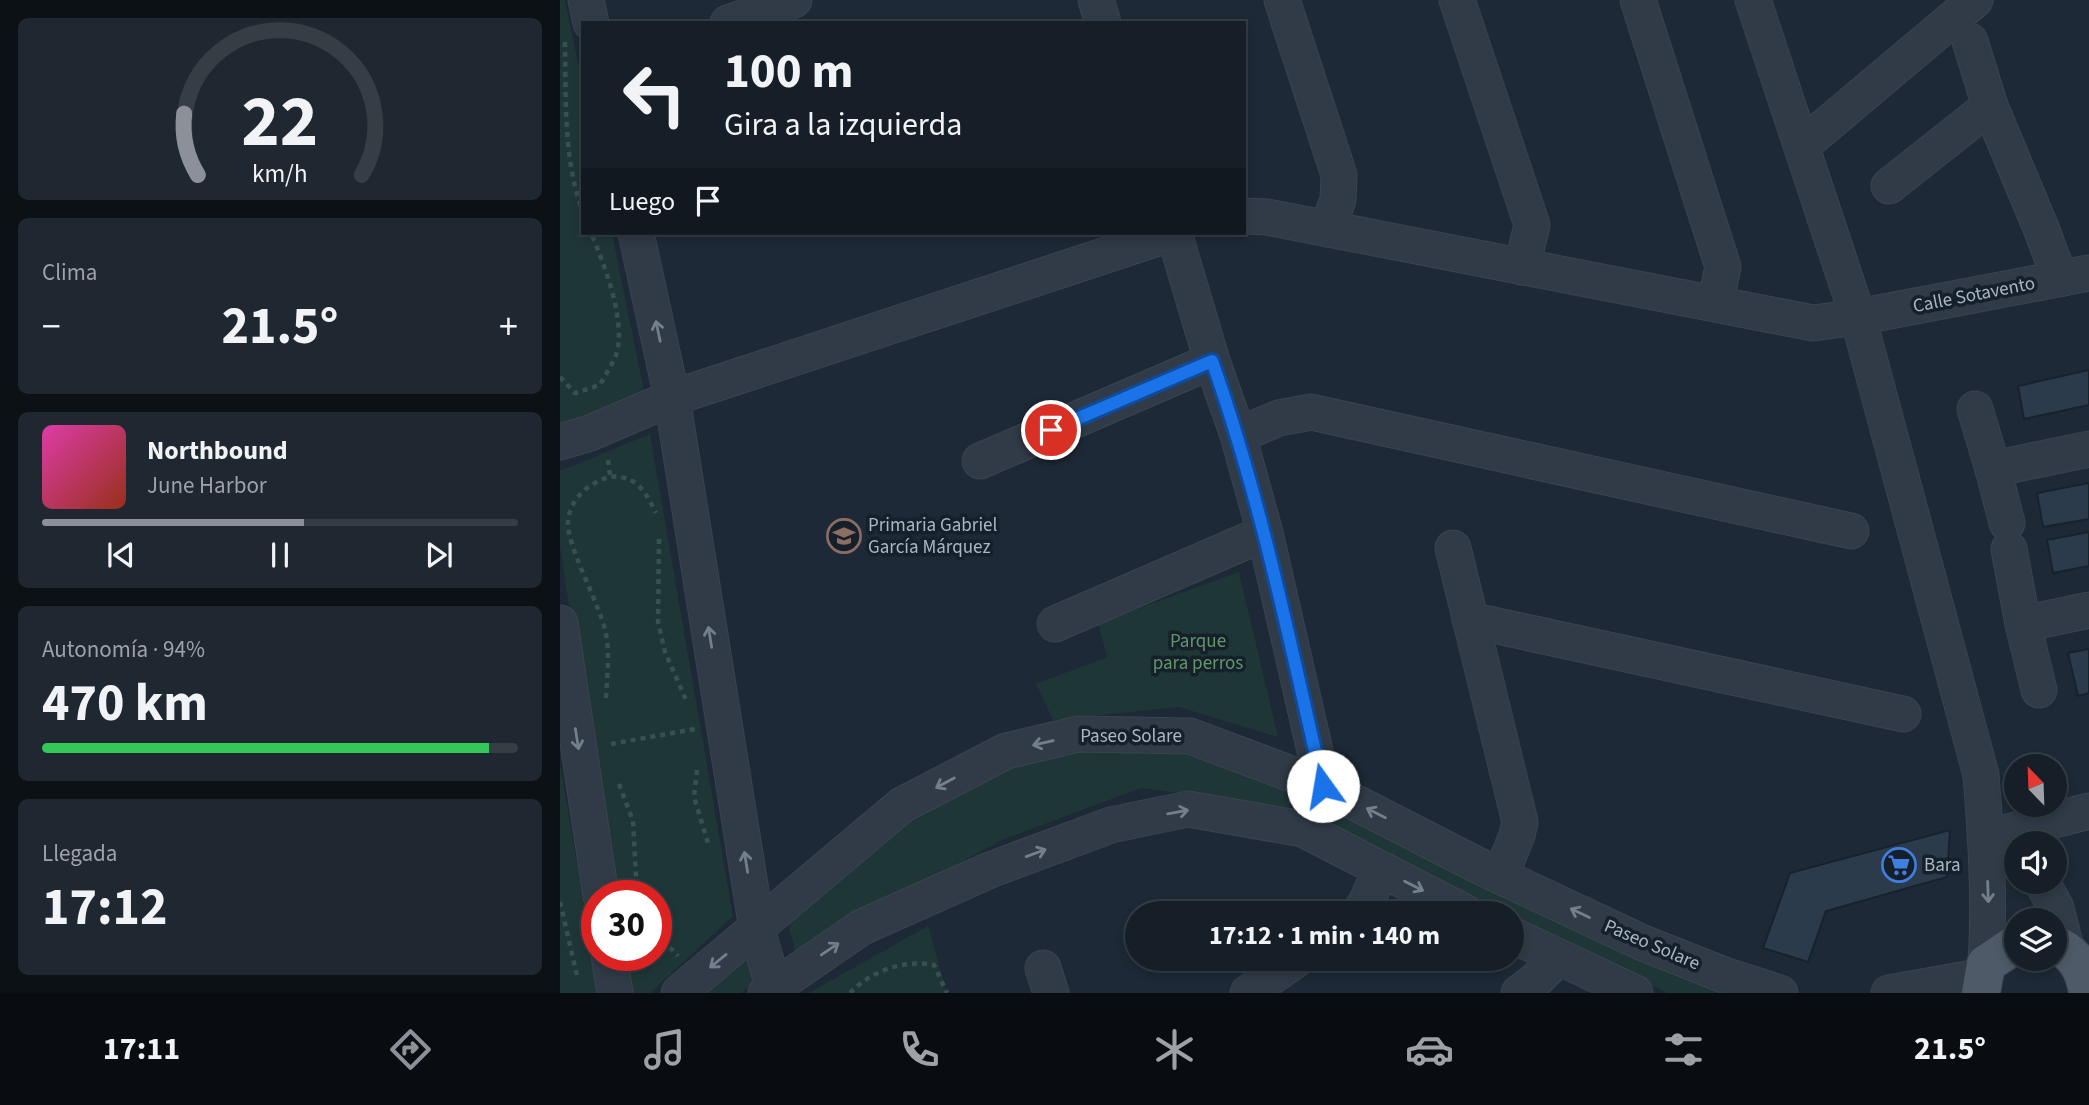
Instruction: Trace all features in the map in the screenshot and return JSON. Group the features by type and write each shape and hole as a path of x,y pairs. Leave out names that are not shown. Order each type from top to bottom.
{"street":[{"path":"577,27 586,0"},
{"path":"710,0 714,21"},
{"path":"734,21 794,0"},
{"path":"1096,0 1102,21"},
{"path":"1282,0 1339,175 1338,200 1327,229"},
{"path":"1457,0 1532,225 1521,267"},
{"path":"1637,0 1723,267 1715,304"},
{"path":"1753,0 1858,317 1981,775 2004,831"},
{"path":"1803,145 1975,0"},
{"path":"1970,41 1990,106 2041,228 2074,276"},
{"path":"1889,186 1990,106"},
{"name":"Calle Sotavento","path":"1246,216 1267,217 1814,323 2074,276"},
{"path":"636,235 672,398 702,726 771,991 862,927 990,870 1111,825 1188,809 1303,829 1443,901"},
{"path":"560,461 575,438 672,398 1167,235"},
{"path":"1174,235 1238,435 1265,533 1323,786 1303,829"},
{"path":"980,461 1212,361"},
{"path":"1975,409 1993,469 2023,624 2039,690"},
{"path":"1238,435 1279,418 1311,412 1852,531"},
{"path":"1993,469 2089,449"},
{"path":"1055,624 1265,533"},
{"path":"1453,548 1520,822 1501,875"},
{"path":"2023,624 2089,610"},
{"path":"1470,620 1903,714"},
{"path":"560,623 599,880"},
{"name":"Paseo Solare","path":"678,993 902,805 1006,751 1078,734 1190,736 1323,786 1643,943 1724,975 1780,993"},
{"path":"2026,831 2089,811"},
{"path":"1889,993 1992,969 1989,921 2004,851"},
{"path":"1366,901 1381,869"},
{"path":"2048,894 2075,960"},
{"path":"1524,941 1635,993"},
{"path":"1520,993 1558,958"},
{"path":"612,971 615,993"},
{"path":"1248,993 1280,971"}],"path":[{"path":"577,27 572,171 581,207"},
{"path":"560,377 575,393 600,385 617,354 616,307 602,258 592,235"},
{"path":"606,699 606,633 598,606 569,536 568,522 572,507 581,492 595,483 610,476 623,477 632,481 648,496 657,515"},
{"path":"659,536 658,622 665,652 689,707"},
{"path":"579,750 702,726"},
{"path":"697,767 694,797 711,850"},
{"path":"616,778 633,821 636,880"},
{"path":"560,902 580,993"},
{"path":"850,993 860,983 896,966 918,962 934,965 947,993"}],"green space":[{"path":"560,0 565,0 581,77 581,235 612,235 645,396 560,425"},
{"path":"650,434 733,916 650,993 630,993 626,971 672,971 672,880 612,880 560,547 560,471"},
{"name":"Parque para perros","path":"1239,572 1278,737 1179,707 1053,720 1036,684 1107,657 1098,623"},
{"path":"1190,750 1297,789 1289,807 1141,788 1002,840 796,953 787,920 926,810 1010,764 1081,751"},
{"path":"560,764 581,887 581,971 595,971 599,993 560,993"},
{"path":"1333,805 1731,993 1667,993 1524,924 1524,901 1479,901 1323,826"},
{"path":"928,926 947,993 809,993"},
{"path":"751,952 756,981 741,993 699,993"}],"building":[{"path":"2089,370 2089,405 2024,419 2018,386"},
{"path":"2089,483 2089,519 2043,527 2037,493"},
{"path":"2089,532 2089,566 2053,573 2047,540"},
{"path":"2089,649 2089,693 2078,696 2068,653"},
{"path":"1950,830 1947,877 1826,911 1808,962 1763,948 1790,873"}],"place":[{"name":"Primaria Gabriel García Márquez","path":"844,536"},
{"name":"Bara","path":"1899,865"}],"route":[{"path":"1051,430 1212,361 1238,435 1265,533 1323,786"}]}
